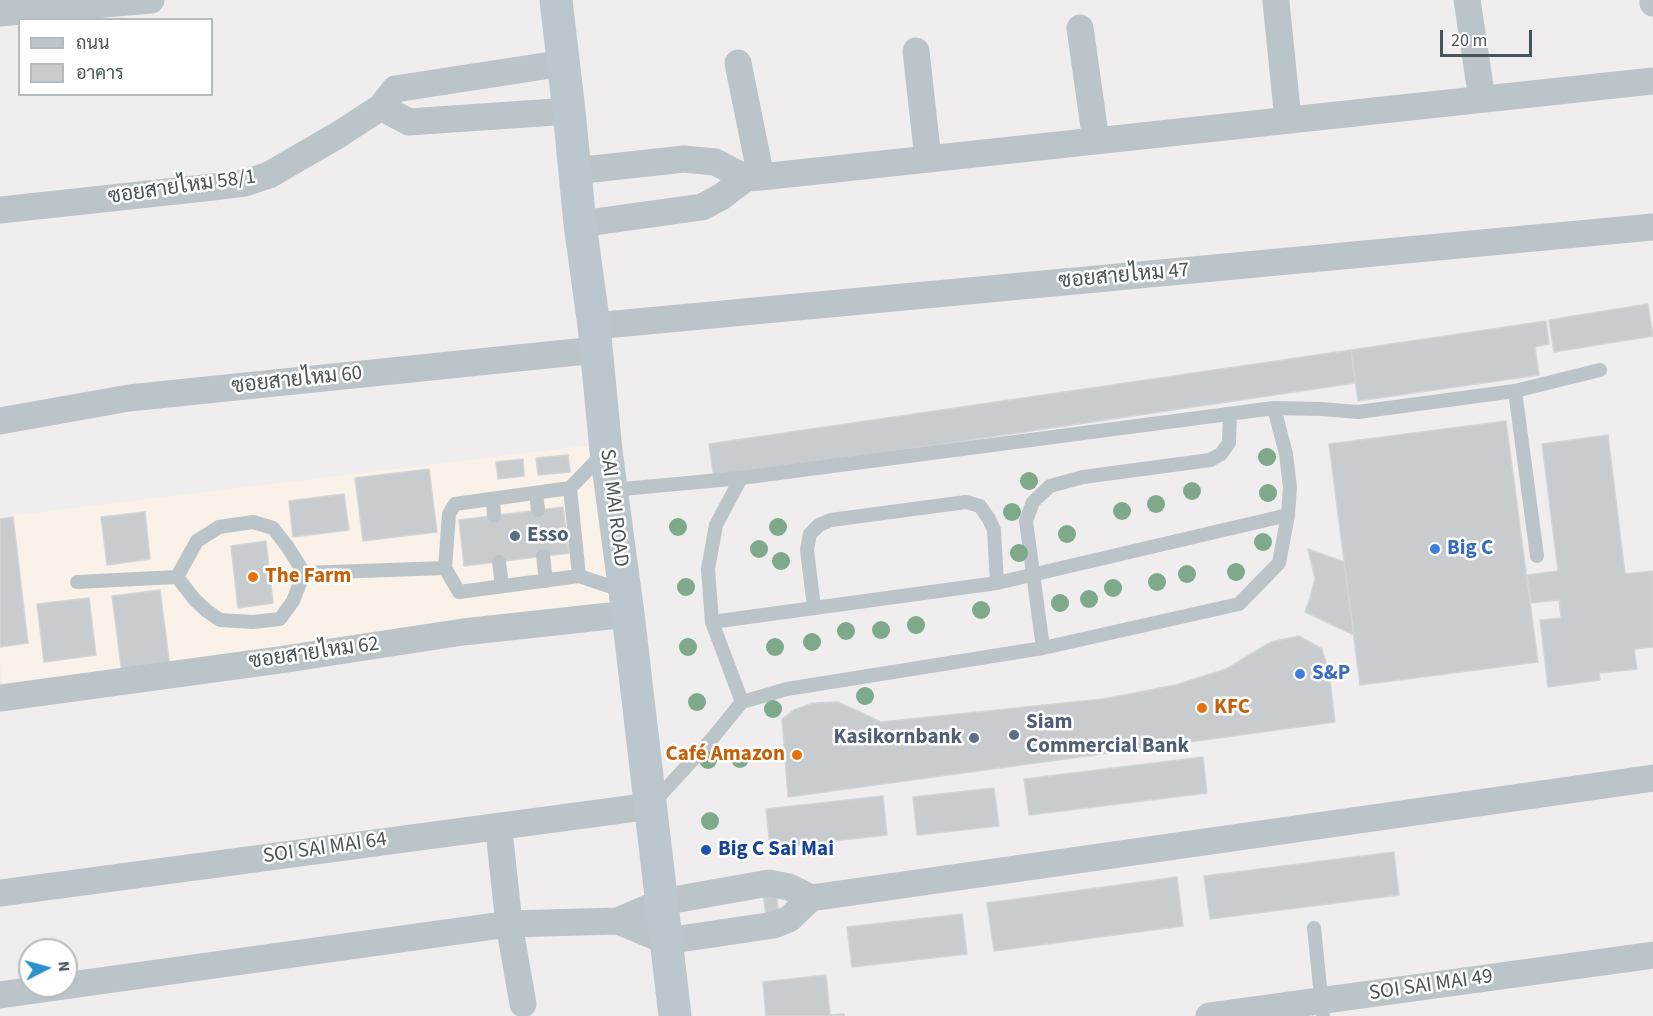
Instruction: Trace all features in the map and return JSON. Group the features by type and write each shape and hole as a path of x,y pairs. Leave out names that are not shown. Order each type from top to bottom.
{"main road":[{"name":"SAI MAI ROAD","path":"556,0 606,451 675,1016"}],"street":[{"path":"0,13 151,0"},
{"path":"1467,0 1482,99"},
{"path":"1276,2 1288,120"},
{"path":"1080,28 1096,141"},
{"path":"916,51 928,159"},
{"name":"ซอยสายไหม 58/1","path":"0,210 246,183 269,175 339,135 381,107 395,88 564,63"},
{"path":"738,63 754,178"},
{"path":"580,224 702,207 754,178 1653,81"},
{"path":"381,107 409,122 569,111"},
{"path":"575,171 684,159 715,162 754,178"},
{"name":"ซอยสายไหม 47","path":"595,338 1653,227"},
{"name":"ซอยสายไหม 60","path":"0,421 129,398 595,338"},
{"name":"ซอยสายไหม 62","path":"0,698 463,632 626,603"},
{"path":"0,995 509,924 618,921 662,902 769,883 789,887 811,898 1653,778"},
{"name":"SOI SAI MAI 64","path":"0,893 651,806"},
{"path":"500,840 509,924 523,1004"},
{"path":"618,921 666,942 774,925 789,919 811,898"},
{"name":"SOI SAI MAI 49","path":"1209,1016 1322,1008 1653,955"}],"lane":[{"path":"612,490 741,478 1274,408 1358,412 1515,391 1600,370"},
{"path":"1515,391 1537,556"},
{"path":"651,806 742,702 787,689 1043,648 1239,604 1279,562 1288,515 1290,487 1286,454 1274,408"},
{"path":"1043,648 1026,521 1033,502 1050,486 1083,477 1210,460 1221,454 1229,443 1230,414"},
{"path":"606,451 570,489 455,504 449,514 445,568 459,592 579,576 626,603"},
{"path":"741,478 716,525 708,569 712,622 742,702"},
{"path":"570,489 579,576"},
{"path":"536,493 538,510"},
{"path":"493,499 494,515"},
{"path":"814,607 807,550 810,534 819,525 831,520 966,502 980,506 994,530 997,583"},
{"path":"712,622 997,583 1288,515"},
{"path":"177,577 197,541 219,527 253,522 273,528 304,573"},
{"path":"543,556 546,581"},
{"path":"499,562 502,586"},
{"path":"304,573 445,568"},
{"path":"177,577 195,600 220,620 253,622 280,619 293,601 304,573"},
{"path":"77,582 177,577"},
{"path":"1314,928 1322,1008"}],"shaded area":[{"path":"609,443 628,614 4,698 0,664 0,517"}],"building":[{"path":"1648,304 1653,336 1554,352 1549,320"},
{"path":"1546,321 1549,344 1535,347 1539,375 1358,401 1351,350"},
{"path":"1351,350 1355,383 714,478 709,444"},
{"path":"1506,421 1538,662 1360,685 1329,444"},
{"path":"1608,435 1625,574 1653,571 1653,647 1634,649 1637,669 1599,673 1600,680 1548,687 1540,620 1561,618 1559,600 1531,603 1527,575 1558,571 1542,444"},
{"path":"568,455 570,472 538,475 536,458"},
{"path":"523,459 524,476 498,479 496,462"},
{"path":"429,469 437,532 363,541 355,478"},
{"path":"344,494 349,530 293,537 289,501"},
{"path":"563,507 569,553 464,566 459,520"},
{"path":"145,512 150,559 107,565 101,517"},
{"path":"13,517 28,643 0,647 0,519"},
{"path":"266,541 273,603 238,608 231,546"},
{"path":"1308,549 1344,562 1354,635 1305,612 1315,578"},
{"path":"160,590 170,667 122,673 112,596"},
{"path":"89,598 96,655 44,662 37,604"},
{"path":"1299,636 1322,649 1329,673 1335,722 788,797 782,719 794,710 813,703 838,702 881,722 1103,699 1176,685 1226,669 1271,642"},
{"path":"1203,757 1207,793 1029,815 1024,779"},
{"path":"994,788 999,826 917,835 913,797"},
{"path":"883,796 887,835 770,848 766,809"},
{"path":"1394,852 1399,895 1210,919 1204,876"},
{"path":"1177,877 1183,926 994,951 987,903"},
{"path":"776,891 779,916 766,917 763,892"},
{"path":"962,914 967,954 852,967 847,927"},
{"path":"826,975 830,1015 844,1014 844,1016 766,1016 763,982"}],"place":[{"name":"Esso","path":"515,536"},
{"name":"Big C","path":"1435,549"},
{"name":"The Farm","path":"253,577"},
{"name":"S&P","path":"1300,674"},
{"name":"KFC","path":"1202,708"},
{"name":"Siam Commercial Bank","path":"1014,735"},
{"name":"Kasikornbank","path":"974,738"},
{"name":"Café Amazon","path":"797,755"},
{"name":"Big C Sai Mai","path":"706,850"}]}
